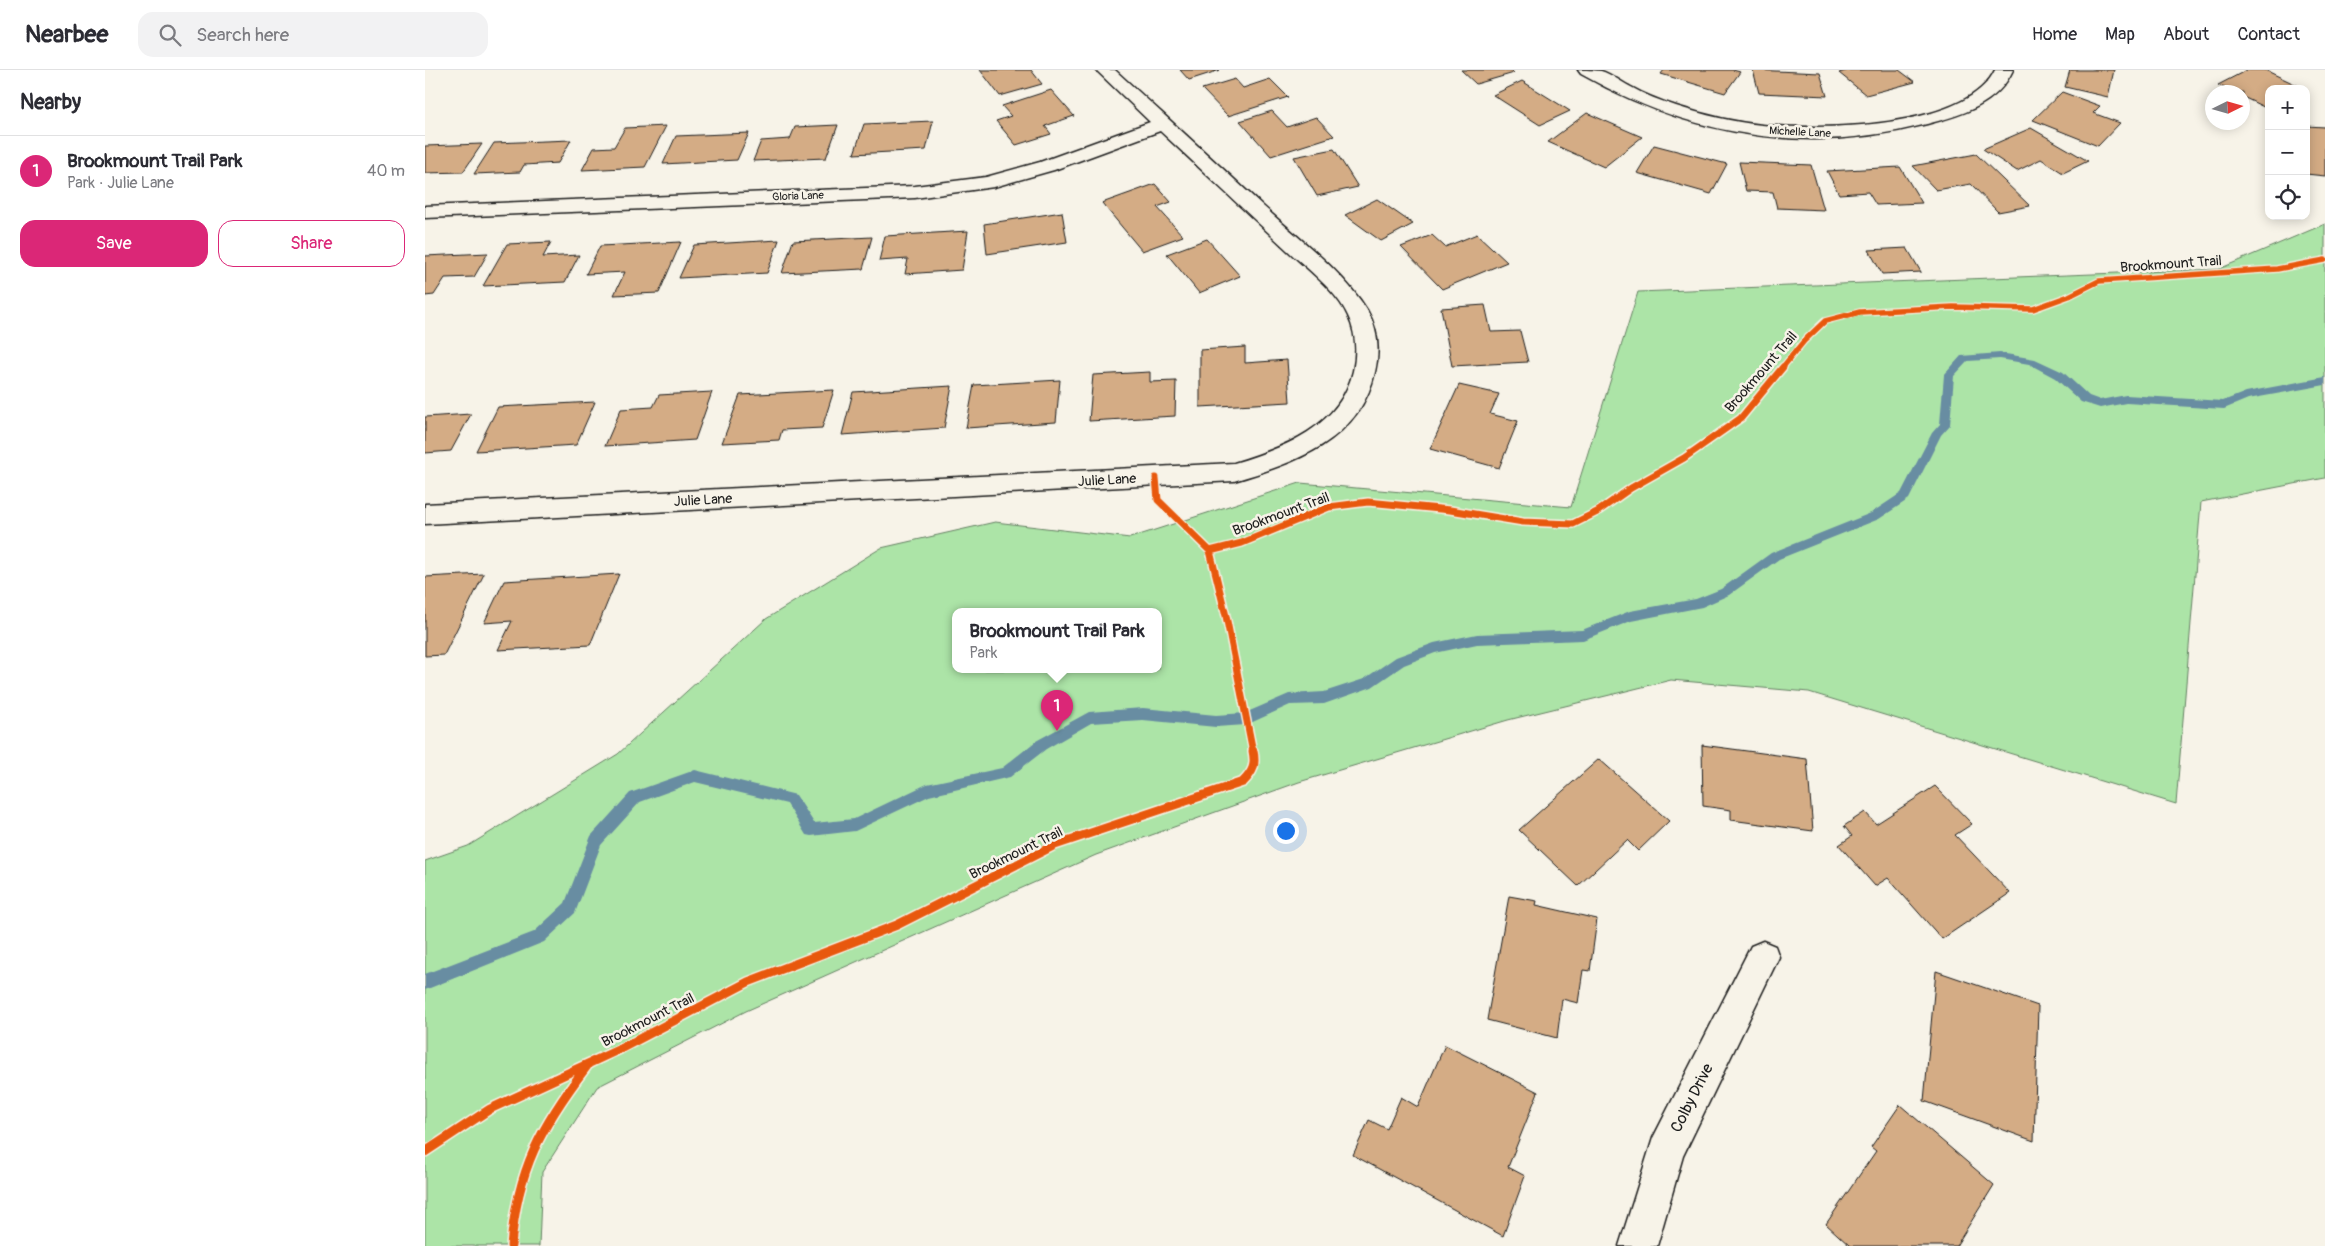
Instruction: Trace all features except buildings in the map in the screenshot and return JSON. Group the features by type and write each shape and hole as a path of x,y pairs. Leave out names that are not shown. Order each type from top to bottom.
{"street":[{"name":"Julie Lane","path":"425,514 1234,472 1278,459 1317,439 1347,413 1365,376 1368,343 1358,314 1327,276 1105,70"},
{"name":"Michelle Lane","path":"1587,70 1610,85 1656,106 1698,118 1775,132 1826,134 1860,133 1899,128 1959,110 1983,97 2004,70"},
{"name":"Gloria Lane","path":"425,212 915,192 1004,178 1055,163 1161,124"},
{"name":"Colby Drive","path":"1638,1246 1666,1151 1763,957"}],"green space":[{"path":"2325,224 2325,478 2201,502 2176,804 1809,692 1671,680 1508,720 1299,782 1096,855 746,1011 597,1087 542,1172 539,1246 425,1246 425,861 468,846 618,754 766,619 881,548 995,522 1130,538 1300,483 1571,507 1638,292 2219,269"}],"waterway":[{"path":"425,982 539,937 570,908 596,841 635,797 695,776 791,799 811,830 855,825 927,790 1005,773 1041,745 1089,718 1143,714 1216,721 1246,719 1289,700 1324,698 1368,683 1400,661 1434,648 1477,639 1583,635 1630,616 1698,604 1725,592 1775,556 1875,516 1905,496 1937,433 1945,425 1949,375 1965,358 2000,356 2031,361 2059,375 2085,399 2100,404 2126,399 2224,405 2246,396 2325,381"}],"cycle path":[{"name":"Brookmount Trail","path":"1156,478 1158,500 1210,551 1242,543 1329,507 1368,502 1450,510 1523,522 1573,524 1597,512 1631,488 1684,458 1741,418 1804,341 1825,321 1860,312 1953,307 2033,309 2069,296 2099,281 2277,269 2325,260"},
{"name":"Brookmount Trail","path":"425,1152 490,1109 620,1049 748,982 897,925 1055,845 1243,782 1252,773 1255,760 1226,616 1210,551"},
{"path":"511,1246 513,1219 518,1194 533,1149 557,1108 587,1066"}],"place":[{"name":"Brookmount Trail Park","path":"1057,731"}]}
